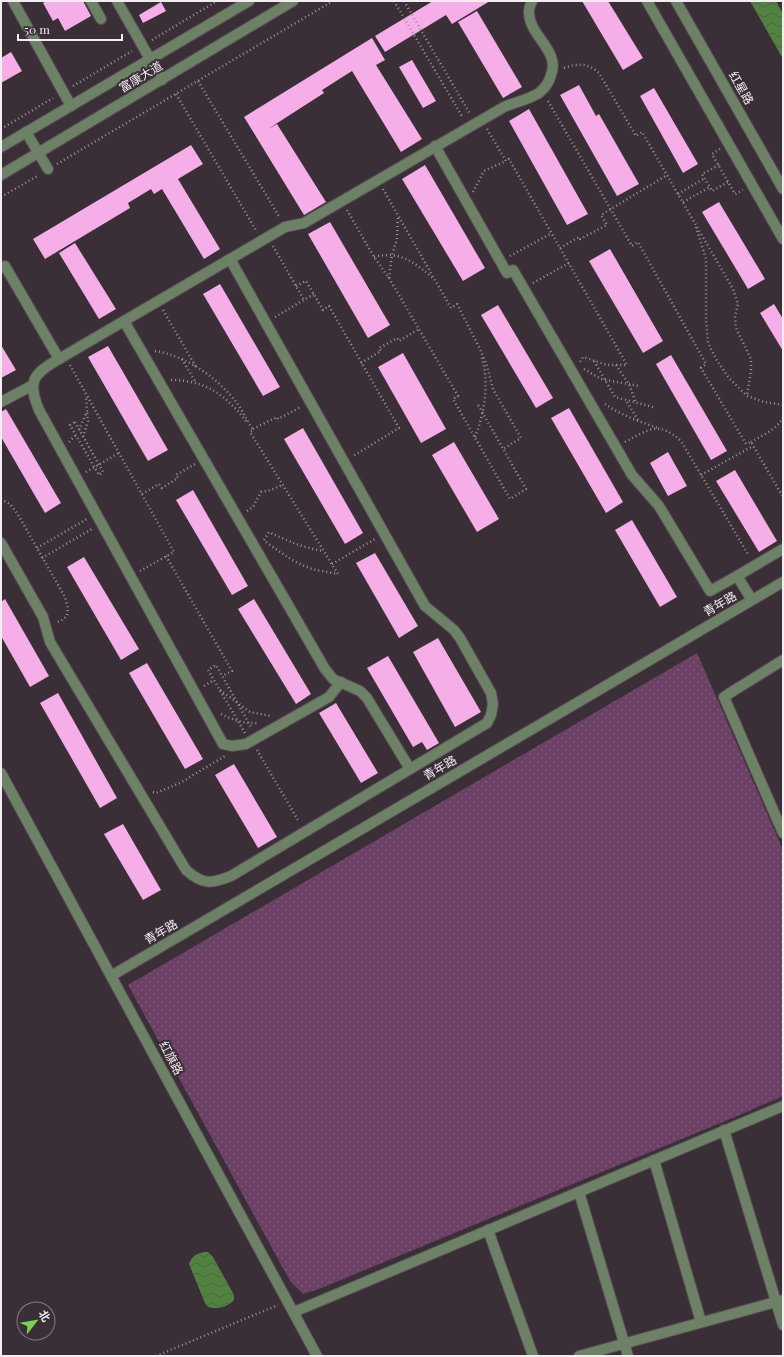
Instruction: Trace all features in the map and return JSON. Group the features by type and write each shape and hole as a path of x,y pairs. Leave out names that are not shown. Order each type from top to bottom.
{"street":[{"path":"13,1 71,106"},
{"path":"91,1 101,19"},
{"path":"117,1 162,80"},
{"name":"富康大道","path":"1,147 249,1"},
{"name":"富康大道","path":"1,175 293,1"},
{"path":"341,682 329,697 246,744 232,746 223,744 38,410 33,396 33,385 36,377 43,368 230,259 285,227 304,223 435,146 510,104 528,98 545,87 554,69 553,59 531,22 529,10 532,1"},
{"path":"647,1 783,239"},
{"name":"红星路","path":"676,1 783,189"},
{"path":"26,132 48,170"},
{"path":"435,146 507,273 513,270 632,475 659,506 710,592 783,549"},
{"path":"1,544 44,617 50,642 186,870 194,877 206,883 216,882 231,876 487,723 491,715 493,704 491,693 454,630 425,606 230,259"},
{"path":"1,268 5,266 62,357"},
{"path":"124,321 325,669 333,679 360,691 367,698 410,769"},
{"path":"1,402 33,385"},
{"path":"737,576 752,600"},
{"name":"青年路","path":"111,976 783,582"},
{"path":"783,660 724,698 783,832"},
{"name":"红旗路","path":"1,773 317,1356"},
{"path":"294,1312 783,1106"},
{"path":"724,1130 780,1301 783,1324"},
{"path":"654,1160 701,1322"},
{"path":"579,1192 628,1356"},
{"path":"488,1230 533,1356"},
{"path":"579,1356 780,1301"}],"path":[{"path":"1,129 217,1"},
{"path":"1,197 333,1"},
{"path":"394,1 476,123 506,161"},
{"path":"404,1 476,123"},
{"path":"552,73 571,65 591,67 599,73 636,136 642,132 668,175 733,289 738,304 734,316 736,328 751,359 747,396"},
{"path":"198,81 285,227"},
{"path":"541,90 632,246 638,242 706,364 702,368 746,444"},
{"path":"176,94 304,300"},
{"path":"729,144 712,154 735,194 752,185"},
{"path":"466,200 473,192 484,171 509,159 627,365 607,365 582,357 579,365"},
{"path":"719,165 702,174 712,191 728,182"},
{"path":"560,248 579,237 580,239 606,225 601,215 668,175"},
{"path":"678,194 705,178"},
{"path":"381,186 451,308 456,304 480,349 487,366 493,389 521,438 503,449"},
{"path":"683,202 710,187"},
{"path":"341,201 374,257 389,278 458,396 453,399 510,499 526,489 477,403"},
{"path":"389,278 392,255 397,239 398,216"},
{"path":"694,220 706,259 706,320 708,343 729,378 747,396 764,402 783,405"},
{"path":"501,262 552,233"},
{"path":"374,257 380,255 396,255 416,265 435,280"},
{"path":"524,289 569,263"},
{"path":"296,286 306,280 323,310 329,306 399,428 344,461"},
{"path":"266,322 314,294"},
{"path":"158,301 196,367"},
{"path":"361,363 381,351 379,348 397,338 399,341 419,329"},
{"path":"140,348 182,359 214,380 238,406 253,430"},
{"path":"475,437 480,426 485,402 486,384 480,349"},
{"path":"62,357 86,395 174,552 131,577"},
{"path":"182,359 196,383"},
{"path":"594,361 615,398 653,407"},
{"path":"616,365 629,384 636,404"},
{"path":"582,367 605,380 639,386"},
{"path":"158,380 181,380 196,383 209,388 223,396 234,405 253,430"},
{"path":"83,437 88,421 86,395"},
{"path":"627,401 638,420"},
{"path":"260,536 288,558 300,564 313,569 338,574 250,432 277,417 278,419 310,402"},
{"path":"602,402 614,410 673,433 681,441 754,566"},
{"path":"80,430 87,411"},
{"path":"746,444 775,428 783,417"},
{"path":"75,422 83,437 103,472 98,475 70,425 75,422"},
{"path":"615,447 644,432 662,428"},
{"path":"746,444 751,442 783,497"},
{"path":"702,475 753,445"},
{"path":"76,478 119,453"},
{"path":"142,494 159,484 162,488 178,478 176,475 204,459"},
{"path":"237,517 253,507 261,492 271,490 282,485"},
{"path":"1,499 10,504 17,513 65,597 68,608 67,616 61,621 45,623"},
{"path":"37,548 96,514"},
{"path":"42,558 101,523"},
{"path":"264,540 270,532 291,543 324,551"},
{"path":"332,564 384,534"},
{"path":"166,556 232,671 222,676"},
{"path":"253,740 249,724 216,665 208,670 238,721 253,740 305,832"},
{"path":"220,690 250,712 276,716"},
{"path":"218,712 249,724 262,722"},
{"path":"139,790 156,793 167,789 226,756"},
{"path":"156,1356 287,1301"}],"shaded area":[{"path":"697,653 783,850 783,1096 319,1289 303,1294 290,1281 128,985"}],"water":[{"path":"750,1 776,1 783,14 783,59"},
{"path":"204,1252 208,1252 213,1257 234,1295 234,1300 226,1306 219,1308 208,1307 189,1264 191,1259"}],"building":[{"path":"46,1 83,1 91,16 65,31 58,18 53,21 43,3"},
{"path":"433,1 490,1 452,24 446,15 385,52 375,36"},
{"path":"582,1 608,1 643,58 623,70"},
{"path":"161,2 166,11 143,23 139,15"},
{"path":"477,11 522,87 503,98 458,22"},
{"path":"372,38 385,60 376,65 422,139 401,152 352,71 322,90 324,93 268,129 277,124 326,202 304,215 244,117"},
{"path":"11,52 22,71 1,83 1,58"},
{"path":"412,60 436,101 423,108 399,67"},
{"path":"579,85 596,116 599,114 639,184 617,196 560,95"},
{"path":"654,88 698,164 683,173 640,96"},
{"path":"529,109 588,214 567,225 509,121"},
{"path":"191,145 203,164 178,179 220,249 204,259 162,189 154,194 151,189 128,203 130,208 45,259 33,239"},
{"path":"425,165 485,268 463,281 402,179"},
{"path":"719,202 765,279 748,289 702,212"},
{"path":"330,222 390,325 368,338 308,234"},
{"path":"75,243 116,309 99,319 59,253"},
{"path":"610,249 663,341 643,353 589,261"},
{"path":"220,284 280,387 263,396 203,294"},
{"path":"774,304 783,319 783,351 760,313"},
{"path":"498,305 553,398 536,408 481,315"},
{"path":"1,345 16,370 1,378"},
{"path":"108,346 168,450 148,461 88,357"},
{"path":"403,353 446,429 421,443 378,367"},
{"path":"671,355 727,451 711,460 656,364"},
{"path":"569,408 623,502 606,513 551,418"},
{"path":"6,409 61,503 45,513 1,437 1,412"},
{"path":"303,428 363,533 345,544 284,439"},
{"path":"454,442 499,519 477,532 432,455"},
{"path":"668,452 687,486 668,496 650,463"},
{"path":"735,470 777,541 759,552 716,481"},
{"path":"193,490 248,586 232,595 176,500"},
{"path":"632,520 677,597 660,607 615,530"},
{"path":"375,553 418,626 399,638 356,563"},
{"path":"84,557 139,649 121,660 67,567"},
{"path":"5,599 49,676 30,687 1,636 1,602"},
{"path":"254,599 311,694 296,704 238,609"},
{"path":"438,638 481,712 455,727 413,652"},
{"path":"388,656 439,743 427,750 422,742 413,747 367,668"},
{"path":"147,663 203,759 185,769 129,673"},
{"path":"58,693 117,798 100,808 40,703"},
{"path":"336,703 378,773 361,783 319,713"},
{"path":"234,764 277,837 258,848 215,775"},
{"path":"123,824 161,890 143,900 104,834"}]}
